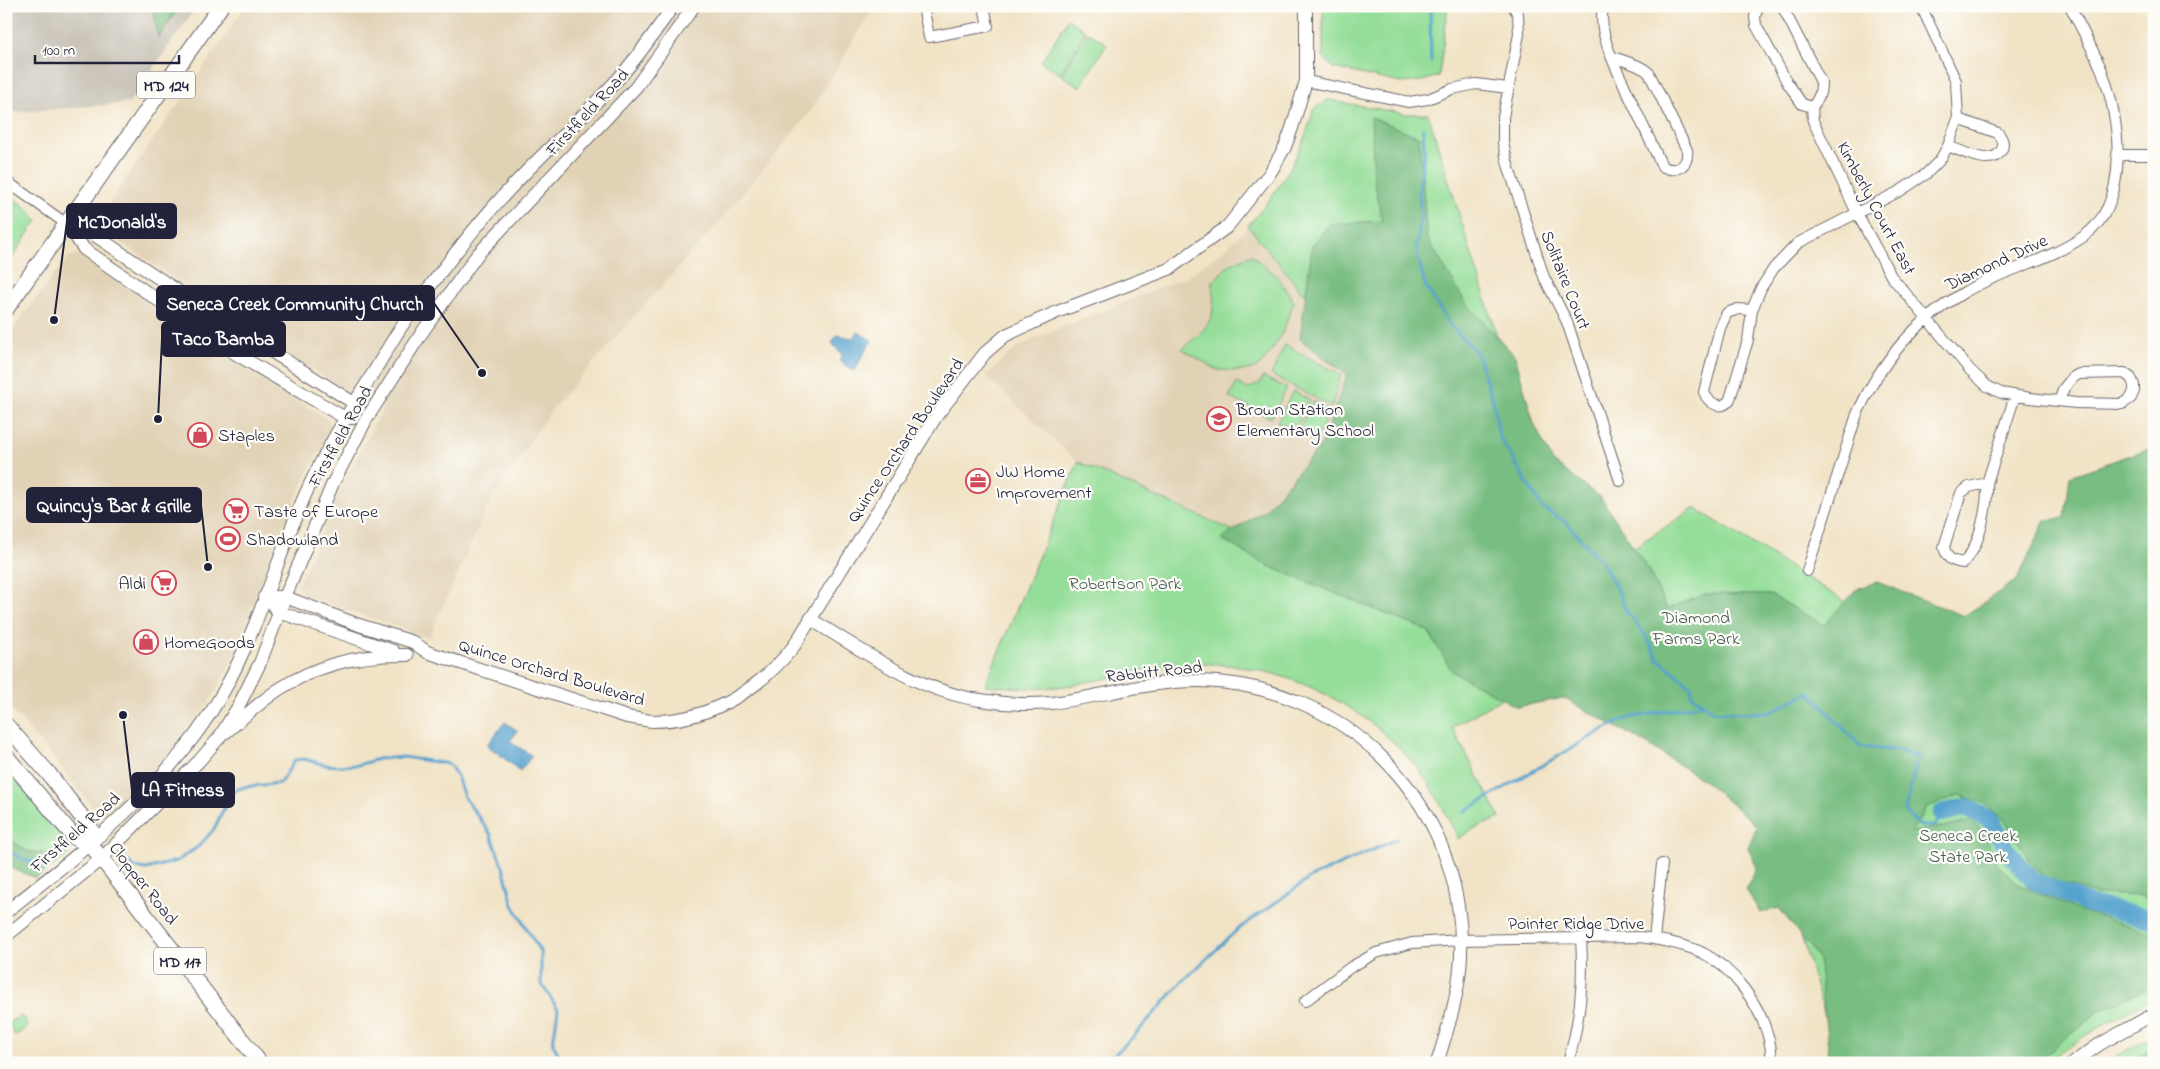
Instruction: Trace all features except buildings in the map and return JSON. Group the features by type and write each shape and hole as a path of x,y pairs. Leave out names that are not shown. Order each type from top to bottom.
{"main road":[{"name":"MD 124","path":"6,310 68,225 221,6"},
{"name":"Clopper Road","path":"6,725 49,774 88,823 91,829 91,845"},
{"name":"Clopper Road","path":"6,756 76,838 91,845 260,1063"}],"street":[{"name":"Firstfield Road","path":"6,912 91,845 145,793 170,766 205,722 234,672 300,506 354,403 405,321 463,244 519,178 617,79 673,6"},
{"name":"Firstfield Road","path":"6,936 101,859 199,761 218,738 251,682 332,483 367,418 423,331 469,265 531,196 632,92 694,6"},
{"path":"923,6 930,37 988,26 984,6"},
{"name":"Quince Orchard Boulevard","path":"264,597 285,598 413,642 427,652 627,717 652,721 698,714 744,694 764,679 794,646 937,415 984,353 1006,334 1169,269 1202,247 1227,226 1270,173 1285,147 1306,81 1306,6"},
{"name":"Solitaire Court","path":"1513,6 1518,14 1519,34 1503,117 1503,143 1508,165 1544,277 1567,322 1620,481"},
{"path":"1603,6 1602,29 1611,56 1662,166 1668,170 1678,169 1684,165 1688,158 1687,150 1649,73 1643,67 1628,64 1611,56"},
{"path":"1758,6 1755,17 1756,25 1787,82 1802,104 1812,107 1821,91 1821,82 1782,6"},
{"path":"1752,310 1738,309 1727,313 1720,328 1704,392 1707,400 1713,404 1722,406 1730,399 1748,340 1752,310 1761,288 1774,268 1793,247 1900,191 1926,174 1940,160 1948,146 1958,119 1956,81 1953,70 1921,6"},
{"name":"Diamond Drive","path":"1808,571 1857,414 1868,390 1888,359 1925,319 1964,291 2063,249 2085,235 2101,219 2111,201 2117,181 2114,108 2102,70 2070,6"},
{"path":"1306,81 1409,102 1428,99 1452,89 1476,84 1508,88"},
{"name":"Kimberly Court East","path":"1812,107 1813,121 1857,212 1891,276 1925,319 1970,370 1987,386 2001,393 2015,396 2076,403 2122,404 2131,398 2134,385 2131,378 2124,373 2079,374 2072,378 2064,388 2059,401"},
{"path":"1948,146 1985,158 1994,158 2004,146 2002,138 1998,133 1958,119"},
{"path":"2117,155 2154,155"},
{"path":"6,181 68,225 90,232 246,336 354,403 367,418"},
{"path":"68,225 84,249 236,354 346,418 367,418"},
{"path":"1987,483 1969,487 1961,493 1944,547 1946,555 1952,561 1963,563 1970,557 1975,546 1988,497 1987,483 2015,396"},
{"path":"264,597 279,612 407,656"},
{"name":"Rabbitt Road","path":"810,619 907,676 935,688 976,700 1020,704 1051,703 1157,684 1198,681 1228,683 1260,689 1305,704 1348,728 1378,752 1401,777 1428,816 1453,875 1459,907 1460,967 1455,1005 1437,1063"},
{"name":"Quince Orchard Boulevard","path":"218,738 277,691 316,670 368,656 407,656 427,652"},
{"path":"1654,939 1662,864"},
{"name":"Pointer Ridge Drive","path":"1304,1001 1351,967 1376,953 1412,943 1461,940 1640,937 1683,945 1704,954 1722,967 1740,985 1753,1002 1768,1036 1773,1063"},
{"path":"1568,1063 1580,1010 1583,969 1581,939"},
{"path":"2073,1063 2100,1044 2154,1014"}],"shaded area":[{"path":"6,6 197,6 129,103 6,113"},
{"path":"246,6 874,6 809,114 716,225 552,409 488,505 429,638 303,595 298,586 345,479 383,408 349,392 253,333 101,228 101,215"},
{"name":"Brown Station Elementary School","path":"1248,226 1503,536 1435,620 1078,462 986,376 1016,348 1036,338 1186,277 1227,248"},
{"path":"80,255 212,347 328,419 333,427 308,473 273,549 241,639 228,668 208,704 163,762 116,811 97,812 47,750 6,704 6,338 69,256"}],"green space":[{"path":"153,6 180,6 158,38"},
{"path":"1323,6 1448,6 1439,76 1422,81 1401,83 1333,68 1323,57"},
{"path":"1068,19 1086,31 1060,74 1041,62"},
{"path":"1088,32 1107,44 1080,87 1061,75"},
{"path":"1328,100 1407,114 1428,114 1531,445 1628,551 1695,508 1896,633 1908,663 2154,513 2154,997 2083,1037 2045,1063 1839,1063 1749,761 1548,672 1452,727 1500,818 1473,829 1458,839 1441,804 1421,772 1382,732 1357,713 1330,697 1302,684 1272,674 1241,667 1210,664 1179,665 1061,687 1028,688 985,685 1078,462 1435,620 1503,536 1248,226 1270,199 1289,170 1304,140 1314,109"},
{"path":"1371,117 1419,137 1427,238 1465,302 1515,356 1534,424 1553,462 1601,498 1648,569 1667,609 1706,594 1771,595 1824,625 1857,589 1877,582 1964,616 2018,579 2045,520 2065,518 2070,476 2154,447 2154,905 2141,896 2095,894 2046,878 2030,861 2006,822 1984,803 1959,795 1927,807 1911,832 1972,820 1987,837 1996,864 2020,885 2075,909 2154,933 2154,985 2099,1011 2035,1063 1830,1063 1818,958 1779,908 1760,913 1746,889 1757,868 1748,848 1757,826 1706,782 1646,743 1563,698 1517,707 1452,671 1428,631 1268,566 1221,539 1266,509 1322,444 1347,375 1300,339 1312,247 1329,224 1382,221 1374,181"},
{"path":"6,193 29,210 38,222 31,229 6,268"},
{"path":"1251,255 1278,277 1294,302 1281,336 1257,368 1241,371 1217,370 1182,349 1205,328 1209,321 1213,306 1212,282 1229,265"},
{"path":"1285,345 1341,375 1332,407 1271,375"},
{"path":"1263,377 1287,388 1271,418 1229,397 1237,383 1248,389 1260,383"},
{"path":"1293,391 1310,400 1294,430 1277,422"},
{"path":"1313,401 1331,411 1314,441 1296,432"},
{"path":"6,770 34,800 69,844 70,850 67,856 36,878 47,868 47,854 26,851 6,837"},
{"path":"6,837 26,851 47,854 53,859 47,868 36,878 8,867 6,865"},
{"path":"20,1016 25,1019 27,1027 17,1035 14,1034 8,1023"},
{"path":"2154,1035 2154,1063 2104,1063 2109,1060"},
{"path":"2154,1045 2154,1063 2131,1063"}],"water":[{"path":"858,332 872,340 854,371 839,361 842,355 832,343 837,335 853,338"},
{"path":"505,722 518,731 510,741 532,756 520,771 487,745"}],"waterway":[{"path":"1430,6 1431,62"},
{"path":"1423,128 1424,154 1419,189 1421,217 1416,249 1425,285 1449,324 1476,352 1493,400 1499,436 1542,508 1566,522 1602,563 1617,589 1627,612 1646,636 1658,659 1692,687 1691,694 1712,711 1771,712 1809,692 1861,747 1901,751 1918,757 1905,811 1920,826 1935,826 1942,813"},
{"path":"1465,811 1606,728 1628,718 1704,704"},
{"path":"126,860 134,867 146,869 177,861 199,846 214,829 228,800 236,790 244,787 280,783 295,760 304,759 326,765 339,766 358,765 378,759 403,757 449,764 457,776 464,797 490,833 503,867 513,905 541,953 541,983 558,1009 553,1044 563,1063"},
{"path":"1942,813 1966,807 1990,820 2008,852 2034,881 2087,903 2154,920"},
{"path":"1109,1063 1113,1056 1133,1037 1182,982 1237,930 1310,878 1397,839"},
{"path":"6,849 26,861 48,863"}],"place":[{"name":"McDonald's","path":"54,320"},
{"name":"Seneca Creek Community Church","path":"482,373"},
{"name":"Taco Bamba","path":"158,419"},
{"name":"Brown Station Elementary School","path":"1219,419"},
{"name":"Staples","path":"200,435"},
{"name":"JW Home Improvement","path":"978,481"},
{"name":"Taste of Europe","path":"236,511"},
{"name":"Shadowland","path":"228,539"},
{"name":"Quincy's Bar & Grille","path":"208,567"},
{"name":"Aldi","path":"164,583"},
{"name":"HomeGoods","path":"146,642"},
{"name":"LA Fitness","path":"123,715"}],"park label":[{"name":"Robertson Park","path":"1125,583"},
{"name":"Diamond Farms Park","path":"1696,628"},
{"name":"Seneca Creek State Park","path":"1968,845"}]}
